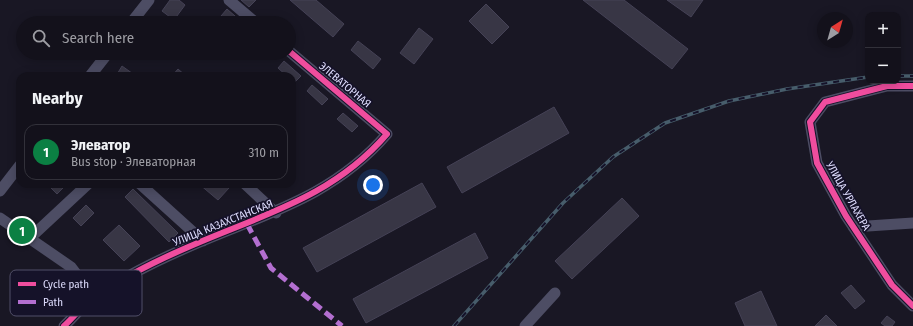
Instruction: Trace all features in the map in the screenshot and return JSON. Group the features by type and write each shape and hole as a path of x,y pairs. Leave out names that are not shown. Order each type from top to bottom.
{"street":[{"path":"137,16 150,0"},
{"path":"229,0 248,16"},
{"name":"ЭЛЕВАТОРНАЯ","path":"296,57 387,134"},
{"path":"93,72 103,60"},
{"name":"УЛИЦА УРЛАХЕРА","path":"913,86 887,86 825,102 810,122 817,164 854,227 892,285 913,306"},
{"name":"УЛИЦА КАЗАХСТАНСКАЯ","path":"142,270 185,248 276,213 322,189 373,150 387,134"},
{"path":"0,191 16,170"},
{"path":"30,238 84,188"},
{"path":"144,188 203,241"},
{"path":"249,188 276,213"},
{"path":"0,218 73,270"},
{"path":"854,227 913,223"},
{"path":"525,326 555,293"},
{"name":"УЛИЦА КАЗАХСТАНСКАЯ","path":"64,326 73,316"}],"building":[{"path":"170,0 179,0 185,5 177,16 169,16 162,11"},
{"path":"241,0 256,0 249,7"},
{"path":"290,0 316,0 344,24 333,37"},
{"path":"583,0 624,0 688,49 672,69"},
{"path":"667,0 703,0 691,17"},
{"path":"486,4 509,27 492,44 469,21"},
{"path":"227,9 235,16 221,16"},
{"path":"419,28 433,39 414,64 400,53"},
{"path":"358,41 381,59 373,69 351,50"},
{"path":"284,61 301,76 296,81 296,72 282,72 278,68"},
{"path":"122,66 130,72 118,72"},
{"path":"312,85 328,99 322,105 307,91"},
{"path":"554,107 569,133 462,193 447,167"},
{"path":"343,113 358,126 352,132 337,119"},
{"path":"422,183 436,207 317,272 303,248"},
{"path":"51,188 63,188 57,194"},
{"path":"204,188 229,188 218,200"},
{"path":"133,189 178,233 169,242 125,197"},
{"path":"622,198 639,216 572,279 555,261"},
{"path":"86,205 94,213 81,226 73,218"},
{"path":"119,225 140,246 124,261 103,240"},
{"path":"475,233 488,258 366,323 353,299"},
{"path":"851,285 865,301 855,309 841,293"},
{"path":"761,291 777,326 745,326 735,303"},
{"path":"826,315 837,326 815,326"},
{"path":"887,316 895,322 892,326 885,326 881,323"}],"railway":[{"path":"901,76 913,76"},
{"path":"454,326 563,203 613,157 665,123 729,101 787,89 865,77"}],"marked path":[{"path":"247,224 271,268 342,326"}],"cycle path":[{"path":"140,270 186,248 267,215 318,190 342,175 365,156 387,134 296,57"},
{"path":"913,86 887,86 825,102 810,122 817,163 846,216 892,285 913,306"},
{"path":"64,326 74,316"}],"place":[{"name":"Элеватор","path":"22,231"}]}
